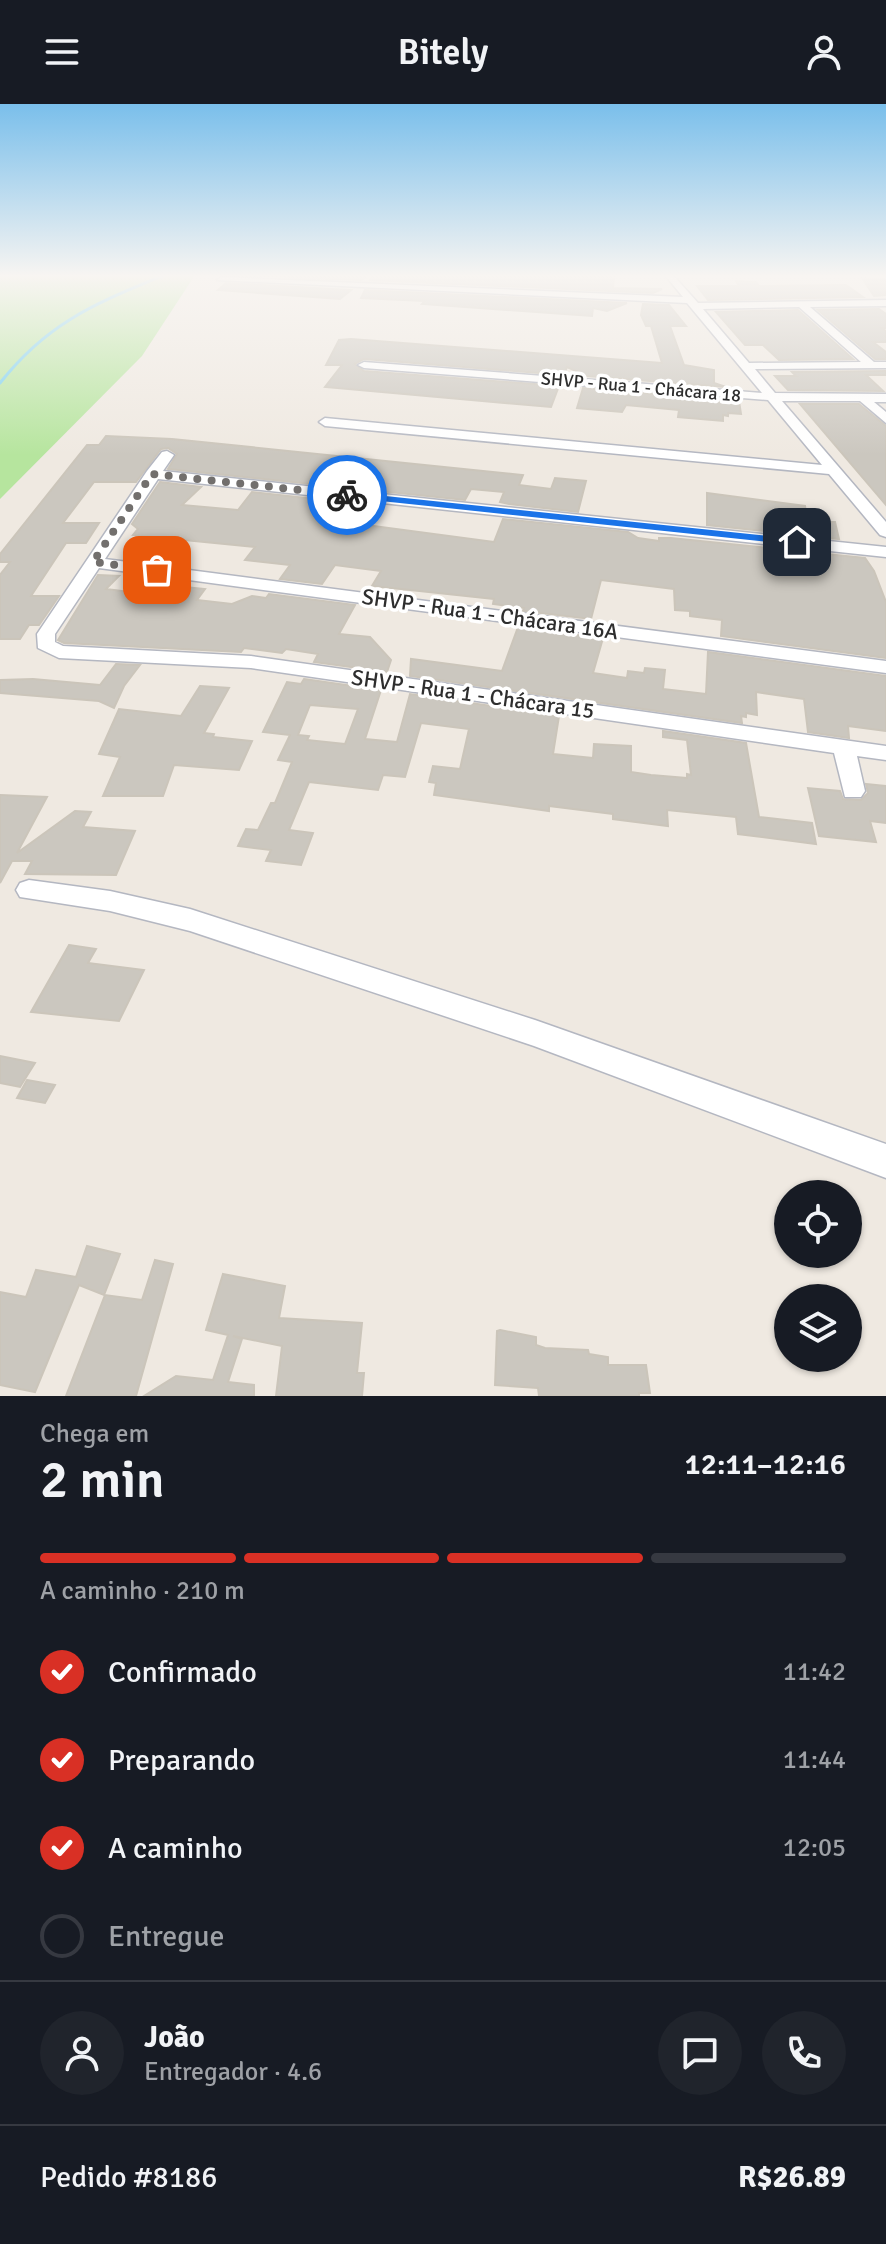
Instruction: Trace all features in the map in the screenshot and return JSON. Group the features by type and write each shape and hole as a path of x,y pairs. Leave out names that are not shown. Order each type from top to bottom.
{"street":[{"path":"720,335 886,532"},
{"path":"837,335 871,365"},
{"name":"SHVP - Rua 1 - Chácara 18","path":"364,365 773,397 886,398"},
{"path":"745,366 886,365"},
{"path":"863,398 886,419"},
{"path":"325,422 834,470"},
{"path":"93,562 167,455"},
{"path":"152,474 886,552"},
{"name":"SHVP - Rua 1 - Chácara 15","path":"93,562 46,634 45,644 59,652 251,662 886,753"},
{"name":"SHVP - Rua 1 - Chácara 16A","path":"93,562 886,667"},
{"path":"844,747 853,791"},
{"path":"29,890 110,901 190,920 535,1033 886,1161"}],"green space":[{"path":"0,335 156,335 142,356 0,499"}],"building":[{"path":"654,335 673,335 684,365 714,370 714,383 726,387 587,376 567,367 564,375 364,359 355,364 364,371 559,386 551,407 325,387 342,365 326,365 339,340 351,339 662,363"},
{"path":"736,335 826,335 853,359 779,360 763,345 745,345"},
{"path":"847,335 886,335 886,342 873,342 886,352 886,359 875,359"},
{"path":"886,371 886,375 866,375 883,391 788,390 775,376 796,376 792,372"},
{"path":"583,388 739,401 741,414 728,413 728,416 723,415 723,421 678,417 679,410 626,405 622,412 577,408"},
{"path":"800,404 859,404 886,426 886,505"},
{"path":"106,436 172,439 523,475 519,485 551,489 555,478 586,481 578,512 500,502 504,492 471,489 465,500 168,469 177,454 168,448 161,449 136,482 94,482 63,523 99,523 86,543 66,543 31,596 59,596 39,625 29,625 20,639 0,639 0,575 10,562 0,562 0,554 87,445 99,445"},
{"path":"160,482 201,487 182,505 238,510 252,492 379,506 366,525 494,542 503,519 628,532 638,538 659,541 659,538 671,538 865,558 874,571 886,602 886,658 721,636 722,620 690,616 690,611 675,610 674,589 601,580 591,619 523,611 524,608 493,604 494,599 372,586 381,571 335,565 322,584 280,579 290,565 245,560 255,547 133,535 138,529 132,524"},
{"path":"707,493 805,506 806,513 829,517 830,522 835,522 839,539 707,525"},
{"path":"98,575 119,576 106,589 153,595 178,596 185,587 205,589 197,600 232,604 252,596 266,598 269,594 355,605 339,634 370,637 391,660 387,672 314,662 318,654 286,649 282,653 244,648 241,652 64,643 58,640"},
{"path":"518,627 603,638 593,673 627,678 628,671 644,673 645,668 665,670 663,689 706,694 708,652 886,676 886,731 848,726 849,738 808,732 804,699 756,692 757,715 746,713 746,717 741,716 742,723 410,676 411,659 502,671"},
{"path":"116,664 140,665 124,686 114,708 99,701 0,693 0,680 33,679 100,685"},
{"path":"304,679 381,690 365,739 397,742 410,694 559,716 553,754 593,758 594,744 631,746 631,772 651,775 687,778 687,774 691,775 687,740 663,737 663,731 746,743 759,817 812,823 816,844 738,834 736,817 667,810 668,826 613,819 613,814 549,806 549,811 434,795 436,783 429,782 433,766 460,769 469,729 421,723 405,777 383,775 378,790 309,782 289,830 313,833 301,865 266,861 271,850 238,846 246,829 258,830 271,803 275,803 292,762 278,760 290,735 263,732 287,682 301,684","holes":["310,705 358,709 345,744 307,740 309,736 298,735"]},
{"path":"200,686 229,688 204,733 214,734 213,737 252,741 239,770 174,765 163,796 103,796 120,757 99,754 119,709 181,716"},
{"path":"866,784 886,786 886,823 870,821 876,842 819,836 808,788 840,791 843,799 861,800 868,793"},
{"path":"0,795 47,797 17,853 75,811 91,812 83,827 135,831 116,875 25,874 32,861 12,861 0,883"},
{"path":"69,945 96,949 88,963 144,970 119,1021 31,1012"},
{"path":"0,1056 35,1063 20,1087 0,1083"},
{"path":"27,1080 55,1085 45,1103 17,1098"},
{"path":"87,1246 120,1254 104,1295 79,1285 35,1392 0,1385 0,1292 26,1297 36,1270 76,1277"},
{"path":"155,1260 173,1264 136,1396 66,1396 105,1295 142,1300"},
{"path":"223,1274 285,1286 279,1318 362,1323 357,1373 364,1373 362,1396 276,1396 282,1346 233,1336 242,1339 228,1382 254,1385 254,1396 144,1396 176,1376 213,1380 228,1335 206,1330"},
{"path":"497,1331 536,1337 536,1345 545,1348 588,1350 589,1354 608,1357 608,1365 646,1365 650,1393 639,1393 639,1396 539,1396 538,1388 495,1385"}],"waterway":[{"path":"0,383 48,335"}],"way so far":[{"path":"157,570 93,562 152,474 347,495"}],"route":[{"path":"347,495 797,542"}]}
